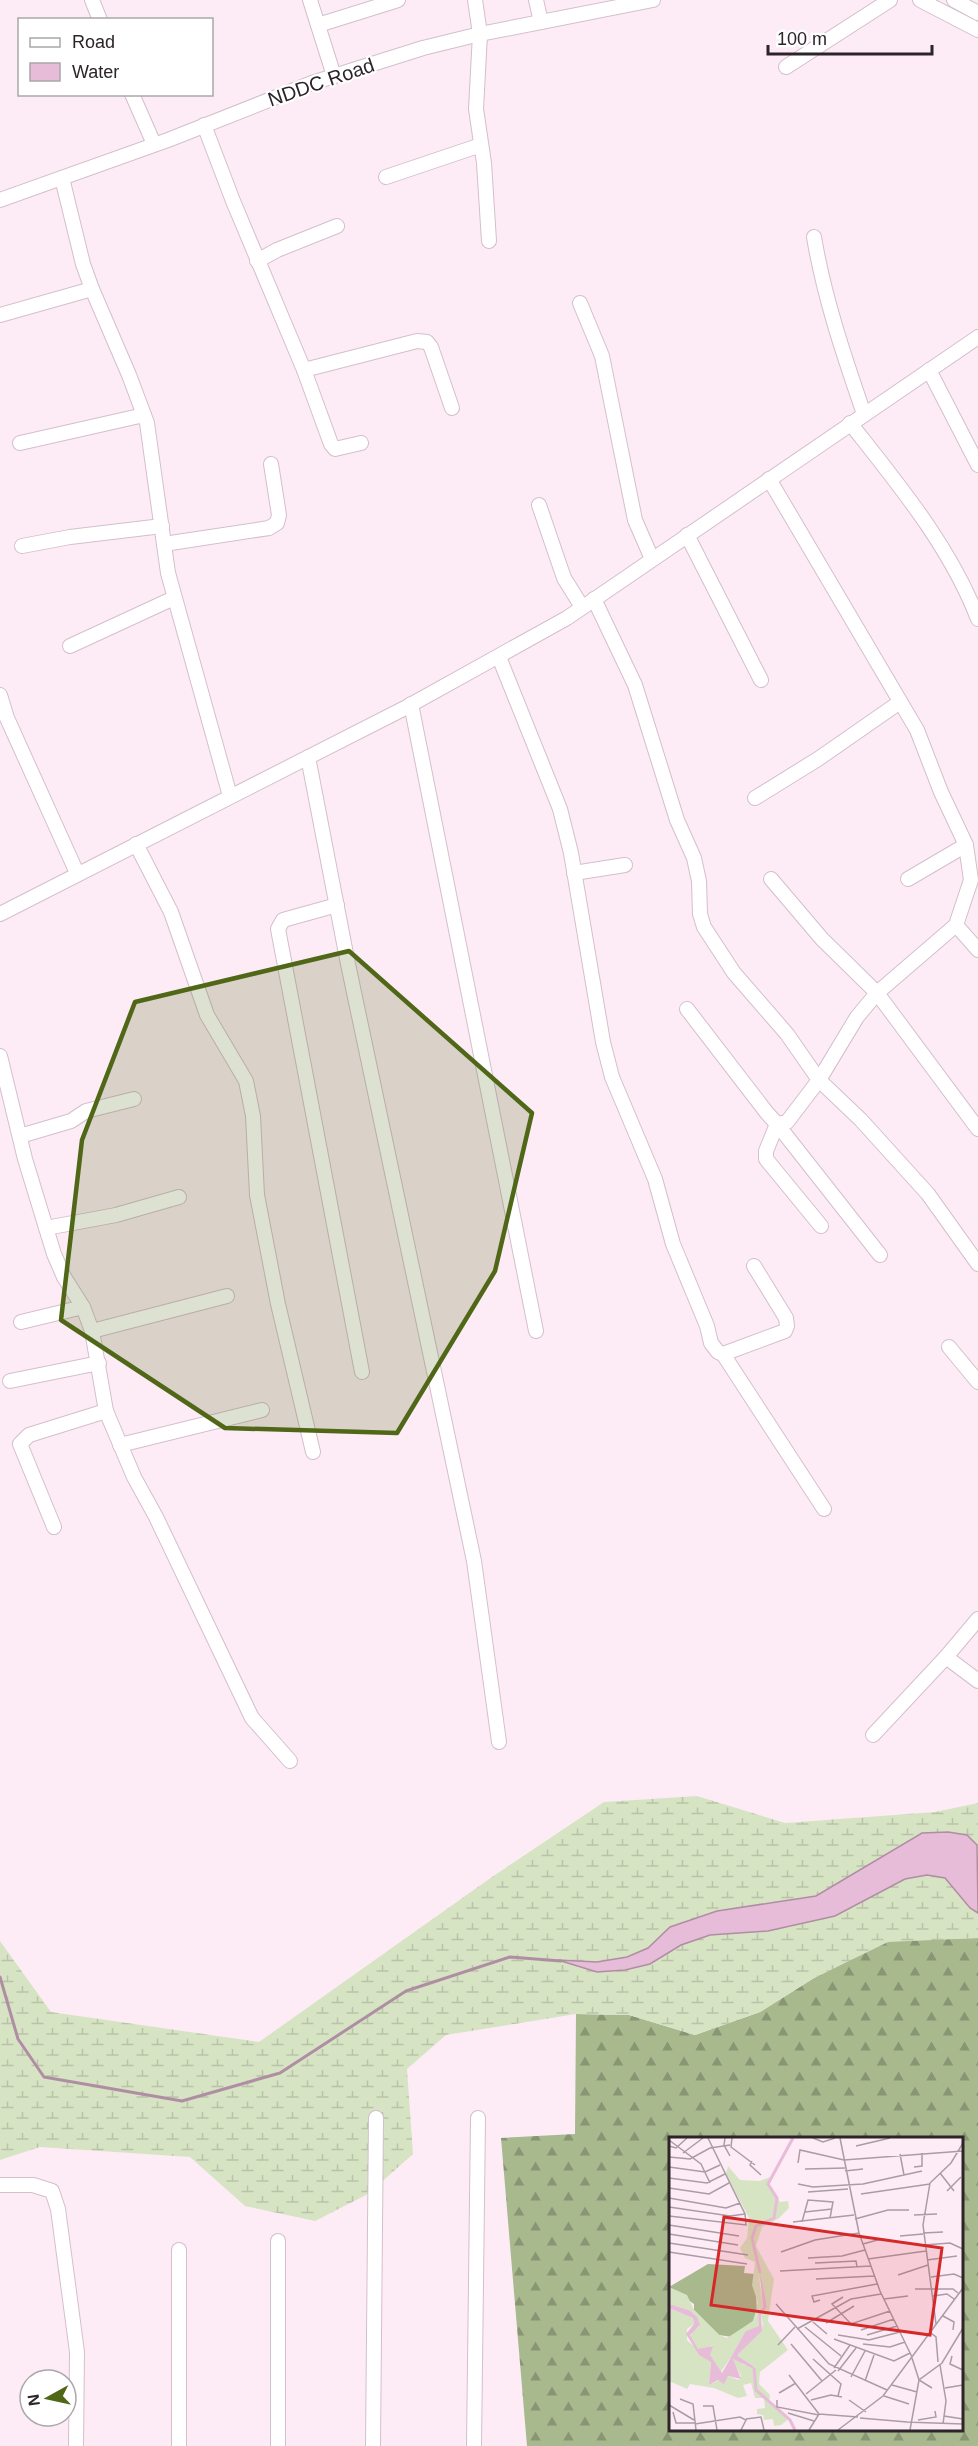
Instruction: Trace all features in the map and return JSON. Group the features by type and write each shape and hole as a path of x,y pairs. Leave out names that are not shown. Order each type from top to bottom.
{"street":[{"path":"92,0 99,18"},
{"path":"310,0 334,76"},
{"path":"318,25 398,0"},
{"path":"475,0 480,34 476,109 482,145 489,241"},
{"path":"536,0 541,22"},
{"name":"NDDC Road","path":"0,200 334,76 423,48 480,34 653,0"},
{"path":"786,67 890,0"},
{"path":"920,0 978,30"},
{"path":"954,0 978,13"},
{"path":"133,96 154,144"},
{"path":"204,125 257,261 304,370 322,424 334,449 361,443"},
{"path":"386,177 482,145"},
{"path":"62,178 83,264 144,414 168,573 230,796"},
{"path":"257,261 337,226"},
{"path":"814,237 818,265 838,339 864,414"},
{"path":"0,315 92,289"},
{"path":"580,303 602,356 635,520 652,559"},
{"path":"0,914 499,657 594,599 978,337"},
{"path":"304,370 417,341 427,342 431,347 452,408"},
{"path":"929,370 978,465"},
{"path":"20,443 144,414"},
{"path":"850,423 913,504 932,533 958,573 978,619"},
{"path":"164,544 269,528 277,523 279,515 271,464"},
{"path":"769,479 916,730 966,845 971,880 956,925 878,993 857,1017 819,1080 787,1122 777,1124"},
{"path":"539,505 564,578 582,607"},
{"path":"22,546 70,537 162,526"},
{"path":"687,535 761,680"},
{"path":"70,646 174,598"},
{"path":"594,599 635,685 676,820 694,858 699,881 700,914 704,927 734,973 787,1034 819,1080 861,1120 928,1194 978,1264"},
{"path":"499,657 560,809 574,873 603,1042 612,1077 655,1179 673,1244 707,1326 711,1343 718,1352 723,1354 824,1509"},
{"path":"0,694 7,718 77,873"},
{"path":"755,798 818,759 900,702"},
{"path":"411,704 536,1331"},
{"path":"308,757 474,1561 499,1742"},
{"path":"136,844 171,912 207,1015 246,1082 253,1116 259,1205 278,1304 313,1452"},
{"path":"908,879 966,845"},
{"path":"574,873 625,865"},
{"path":"771,879 822,939 878,993 978,1129"},
{"path":"337,905 283,920 278,929 363,1372"},
{"path":"956,925 978,950"},
{"path":"687,1009 880,1255"},
{"path":"0,1056 46,1228 64,1277 82,1306 92,1331 106,1411 120,1445 252,1718 290,1761"},
{"path":"20,1136 70,1121 86,1111 134,1099"},
{"path":"777,1124 766,1151 766,1159 822,1226"},
{"path":"46,1228 116,1215 179,1197"},
{"path":"723,1354 784,1331 787,1326 786,1318 754,1266"},
{"path":"92,1331 228,1296"},
{"path":"21,1322 82,1306"},
{"path":"949,1347 978,1382"},
{"path":"10,1382 99,1363"},
{"path":"120,1445 262,1410"},
{"path":"54,1527 20,1444 29,1435 106,1411"},
{"path":"873,1735 978,1619"},
{"path":"946,1657 978,1682"},
{"path":"373,2446 376,2118"},
{"path":"474,2446 478,2118"},
{"path":"0,2185 33,2185 52,2191 58,2209 77,2352 76,2446"},
{"path":"278,2241 278,2446"},
{"path":"178,2446 179,2250"}],"highlighted area":[{"path":"349,951 532,1113 495,1271 397,1433 225,1428 61,1320 82,1140 135,1002"}],"green space":[{"path":"697,1796 785,1823 935,1812 978,1803 978,1848 977,1845 901,1845 816,1896 717,1911 670,1927 648,1948 627,1957 597,1962 561,1960 597,1972 625,1970 650,1964 681,1945 710,1935 790,1927 905,1879 927,1875 945,1878 970,1908 978,1913 978,1938 888,1942 814,1978 760,2012 695,2035 629,2015 576,2014 446,2035 407,2069 413,2154 368,2194 315,2221 245,2206 190,2157 40,2147 0,2160 0,1941 51,2012 259,2042 492,1877 604,1802"},
{"path":"978,1938 978,2446 527,2446 501,2138 575,2134 576,2014 629,2015 695,2035 760,2012 814,1978 888,1941"}],"water":[{"path":"948,1832 967,1835 977,1845 978,1913 970,1908 945,1878 927,1875 905,1879 835,1916 768,1931 710,1935 681,1945 650,1964 625,1970 597,1972 558,1960 597,1962 627,1957 648,1948 670,1927 717,1911 816,1896 922,1833"}],"waterway":[{"path":"0,1977 18,2039 44,2077 182,2101 280,2073 406,1991 510,1957 561,1961"}]}
